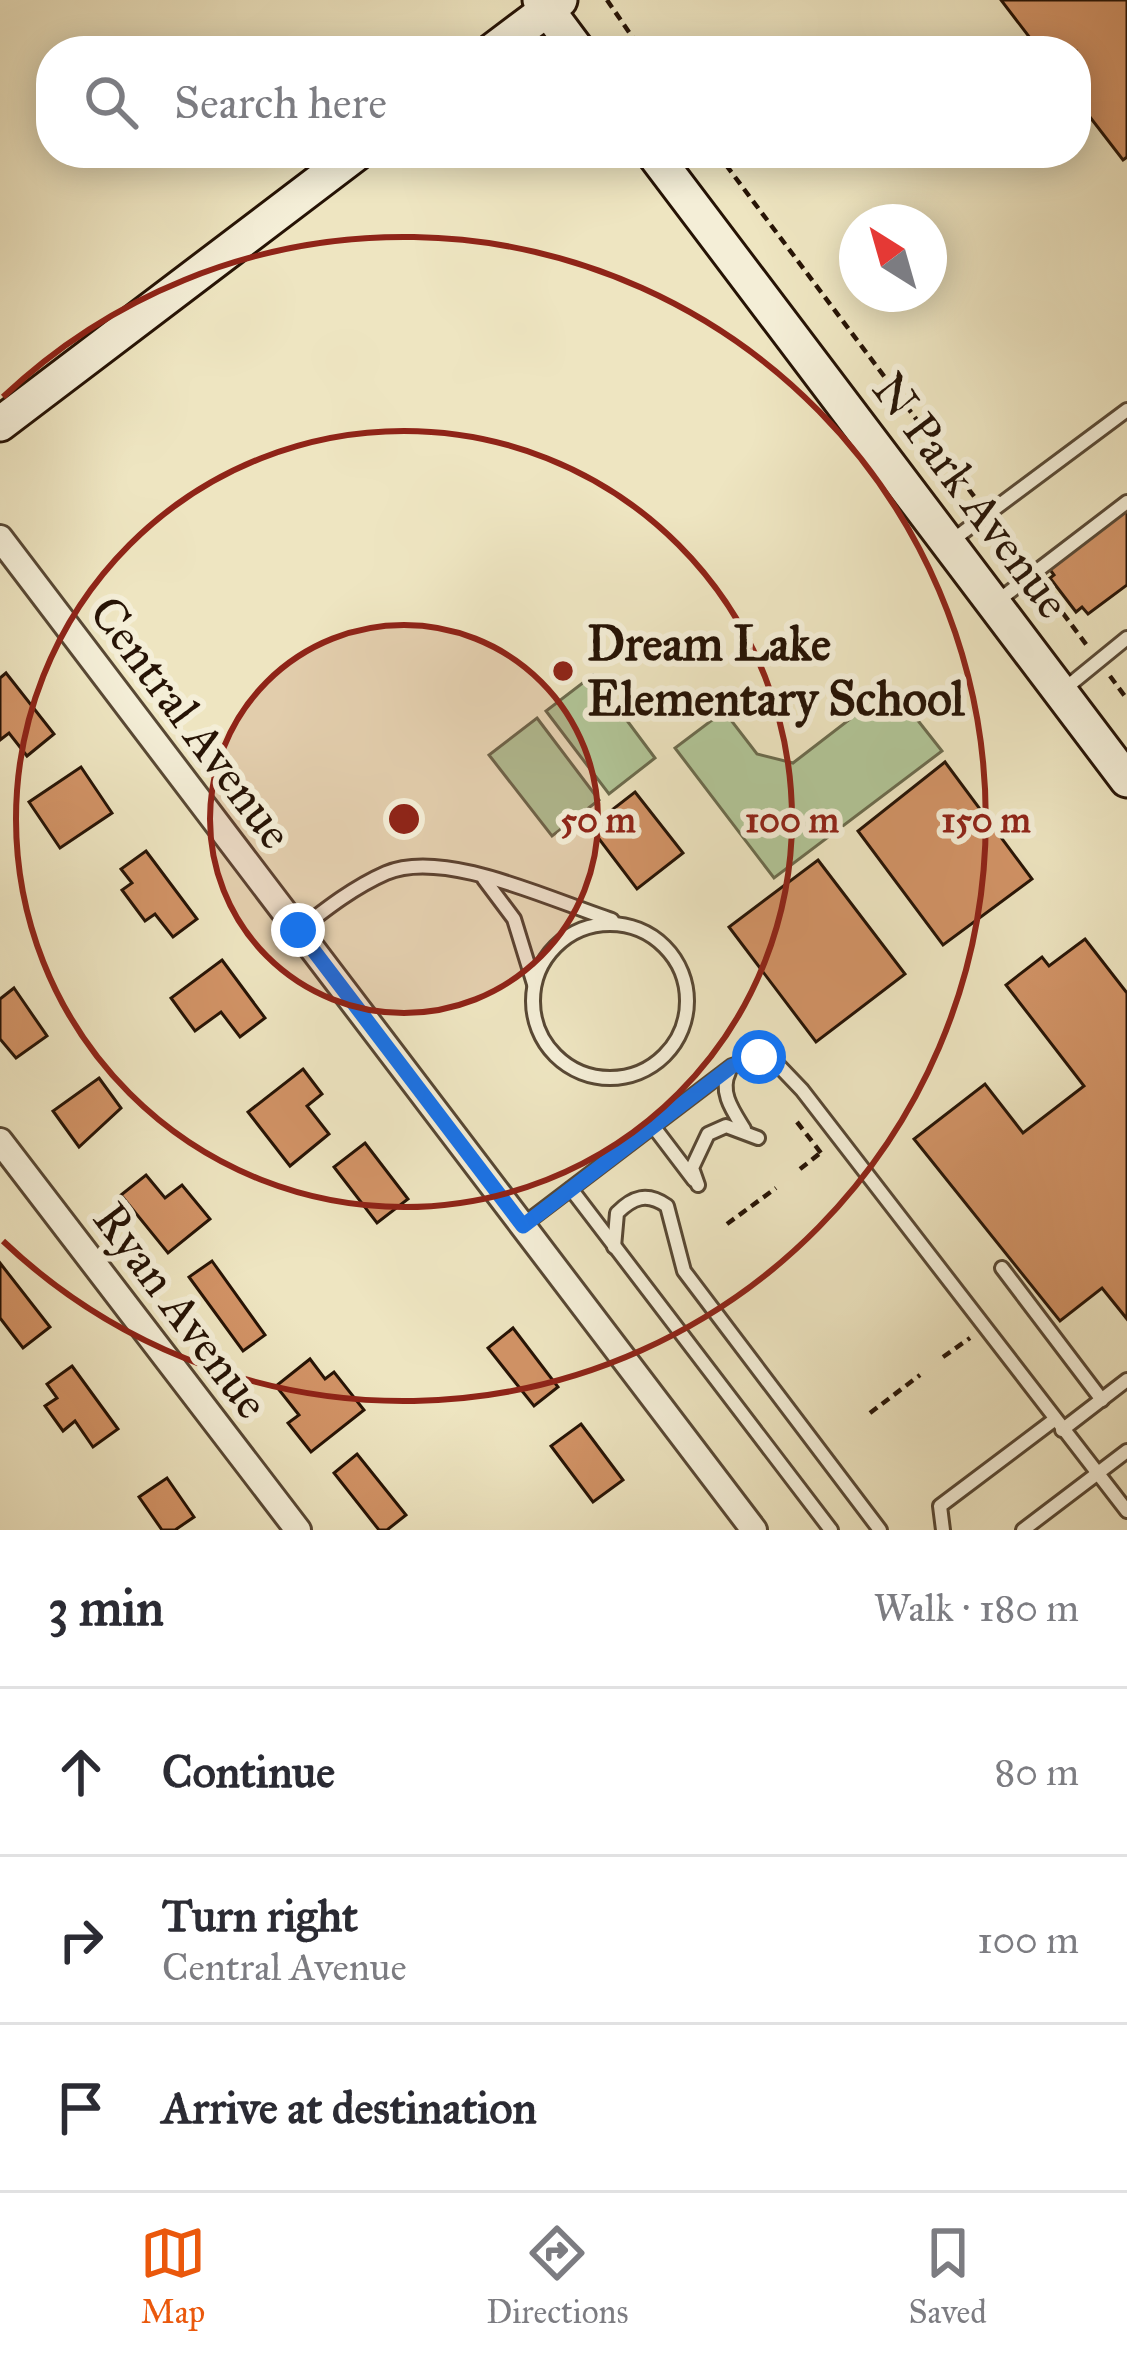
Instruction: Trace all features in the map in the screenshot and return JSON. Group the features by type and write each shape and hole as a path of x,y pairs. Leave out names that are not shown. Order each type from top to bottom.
{"main road":[{"path":"510,36 549,3 569,36"},
{"path":"0,424 337,168"},
{"name":"N Park Avenue","path":"664,168 1127,780"}],"street":[{"name":"Central Avenue","path":"0,538 754,1530"},
{"name":"Ryan Avenue","path":"0,1142 298,1530"}],"lane":[{"path":"950,543 1127,410"},
{"path":"994,603 1127,502"},
{"path":"1060,691 1127,638"},
{"path":"298,930 389,871 424,865 484,878 635,927 658,940 676,959 686,984 687,1010 680,1036 643,1072 595,1077 553,1054 533,1009 535,985 514,919 484,878"},
{"path":"535,985 559,943 582,929 608,923 635,927"},
{"path":"523,1226 732,1066 759,1057 780,1067 802,1090 1127,1510"},
{"path":"732,1066 725,1081 728,1103 744,1129"},
{"path":"653,1126 698,1185 692,1168 708,1134 726,1126 758,1138"},
{"path":"571,1189 831,1530"},
{"path":"614,1246 617,1213 630,1200 643,1196 667,1206 684,1271 880,1530"},
{"path":"1002,1268 1102,1400"},
{"path":"944,1530 940,1506 1001,1460 1127,1380"},
{"path":"1023,1530 1127,1451"}],"path":[{"path":"607,0 632,36"},
{"path":"728,168 1084,641"},
{"path":"1112,679 1127,699"},
{"path":"797,1122 824,1151 800,1168"},
{"path":"727,1225 776,1187"},
{"path":"943,1357 970,1338"},
{"path":"870,1413 920,1376"}],"green space":[{"path":"593,675 655,758 609,794 546,711"},
{"path":"872,702 908,708 942,751 774,878 675,748 724,711 757,754 793,763"},
{"path":"537,718 599,800 552,836 489,755"}],"building":[{"path":"1001,0 1127,0 1127,157 1123,160 1091,118 1091,36 1029,36"},
{"path":"1127,506 1127,585 1088,614 1082,607 1076,612 1050,578 1054,575 1048,567"},
{"path":"6,673 54,734 27,756 9,733 0,740 0,678"},
{"path":"945,762 1032,879 943,945 858,831"},
{"path":"81,767 112,813 60,848 29,802"},
{"path":"635,792 683,853 637,889 590,827"},
{"path":"146,851 197,919 173,937 155,914 145,921 122,890 132,883 121,869"},
{"path":"818,860 905,974 816,1042 729,927"},
{"path":"1085,939 1127,993 1127,1319 1102,1288 1060,1321 914,1139 985,1084 1023,1133 1084,1086 1006,985 1042,957 1049,966"},
{"path":"222,960 265,1018 240,1037 221,1012 195,1031 171,998"},
{"path":"14,988 47,1036 16,1058 0,1039 0,999"},
{"path":"303,1069 322,1094 307,1106 329,1134 290,1166 248,1112"},
{"path":"99,1078 121,1108 79,1147 53,1111"},
{"path":"365,1143 408,1199 377,1223 334,1167"},
{"path":"146,1175 165,1198 182,1185 210,1219 168,1253 121,1195"},
{"path":"212,1261 265,1335 243,1351 189,1277"},
{"path":"0,1263 50,1327 23,1348 0,1318"},
{"path":"513,1328 558,1387 534,1406 488,1348"},
{"path":"310,1359 325,1379 334,1372 364,1410 311,1452 288,1423 299,1415 276,1386"},
{"path":"72,1366 118,1429 93,1447 75,1421 63,1431 45,1406 57,1398 47,1384"},
{"path":"581,1424 623,1480 593,1502 551,1446"},
{"path":"357,1454 406,1515 387,1530 379,1530 334,1473"},
{"path":"167,1478 194,1517 175,1530 162,1530 139,1497"}],"place":[{"name":"Dream Lake Elementary School","path":"563,671"}],"route":[{"path":"298,930 523,1226 732,1066 759,1057"}]}
